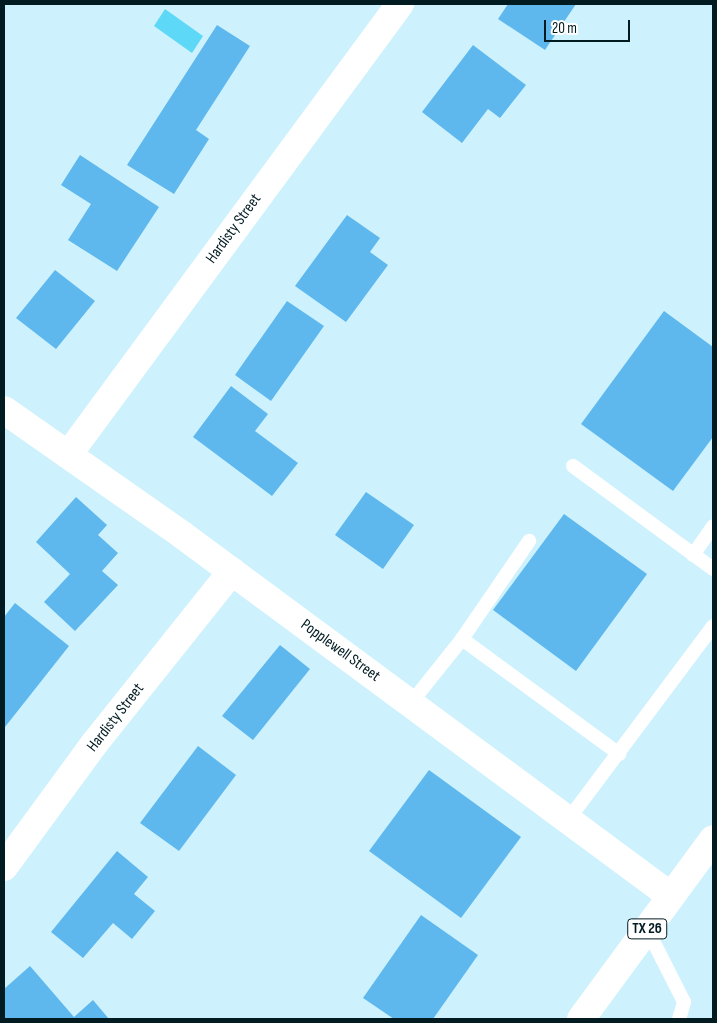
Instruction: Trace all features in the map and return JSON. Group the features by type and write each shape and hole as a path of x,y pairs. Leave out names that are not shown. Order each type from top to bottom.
{"street":[{"name":"Hardisty Street","path":"68,455 400,4"},
{"name":"Popplewell Street","path":"4,410 232,571 671,896"},
{"name":"Hardisty Street","path":"4,867 94,744 232,571"},
{"name":"TX 26","path":"581,1019 713,839"}],"lane":[{"path":"573,466 713,569"},
{"path":"693,554 713,526"},
{"path":"411,703 462,639 529,541"},
{"path":"568,820 713,626"},
{"path":"462,639 619,754"},
{"path":"647,929 684,1002 679,1019"}],"water":[{"path":"165,9 203,36 192,53 154,26"}],"building":[{"path":"508,4 576,4 545,50 498,19"},
{"path":"217,25 250,46 196,130 209,139 174,194 127,165"},
{"path":"473,45 526,85 500,118 488,109 462,143 422,112"},
{"path":"80,155 159,207 117,271 68,240 91,204 61,185"},
{"path":"347,215 380,238 370,252 388,265 346,322 295,286"},
{"path":"55,270 95,301 56,349 16,318"},
{"path":"287,301 324,326 271,401 235,375"},
{"path":"664,311 713,347 713,437 673,491 581,424"},
{"path":"231,386 268,414 255,431 298,463 272,496 193,437"},
{"path":"366,492 414,525 383,569 335,535"},
{"path":"76,497 107,525 98,535 118,553 102,571 118,585 75,631 44,602 70,574 36,542"},
{"path":"564,514 647,574 576,671 493,610"},
{"path":"15,603 69,646 5,727 4,617"},
{"path":"280,645 310,669 253,740 222,716"},
{"path":"198,746 236,775 179,851 140,823"},
{"path":"429,770 521,837 461,918 369,851"},
{"path":"117,851 148,877 134,894 155,911 132,939 113,923 83,958 51,932"},
{"path":"421,915 478,955 433,1019 394,1019 363,998"},
{"path":"30,966 74,1017 93,1000 109,1019 4,1019 4,989"}]}
